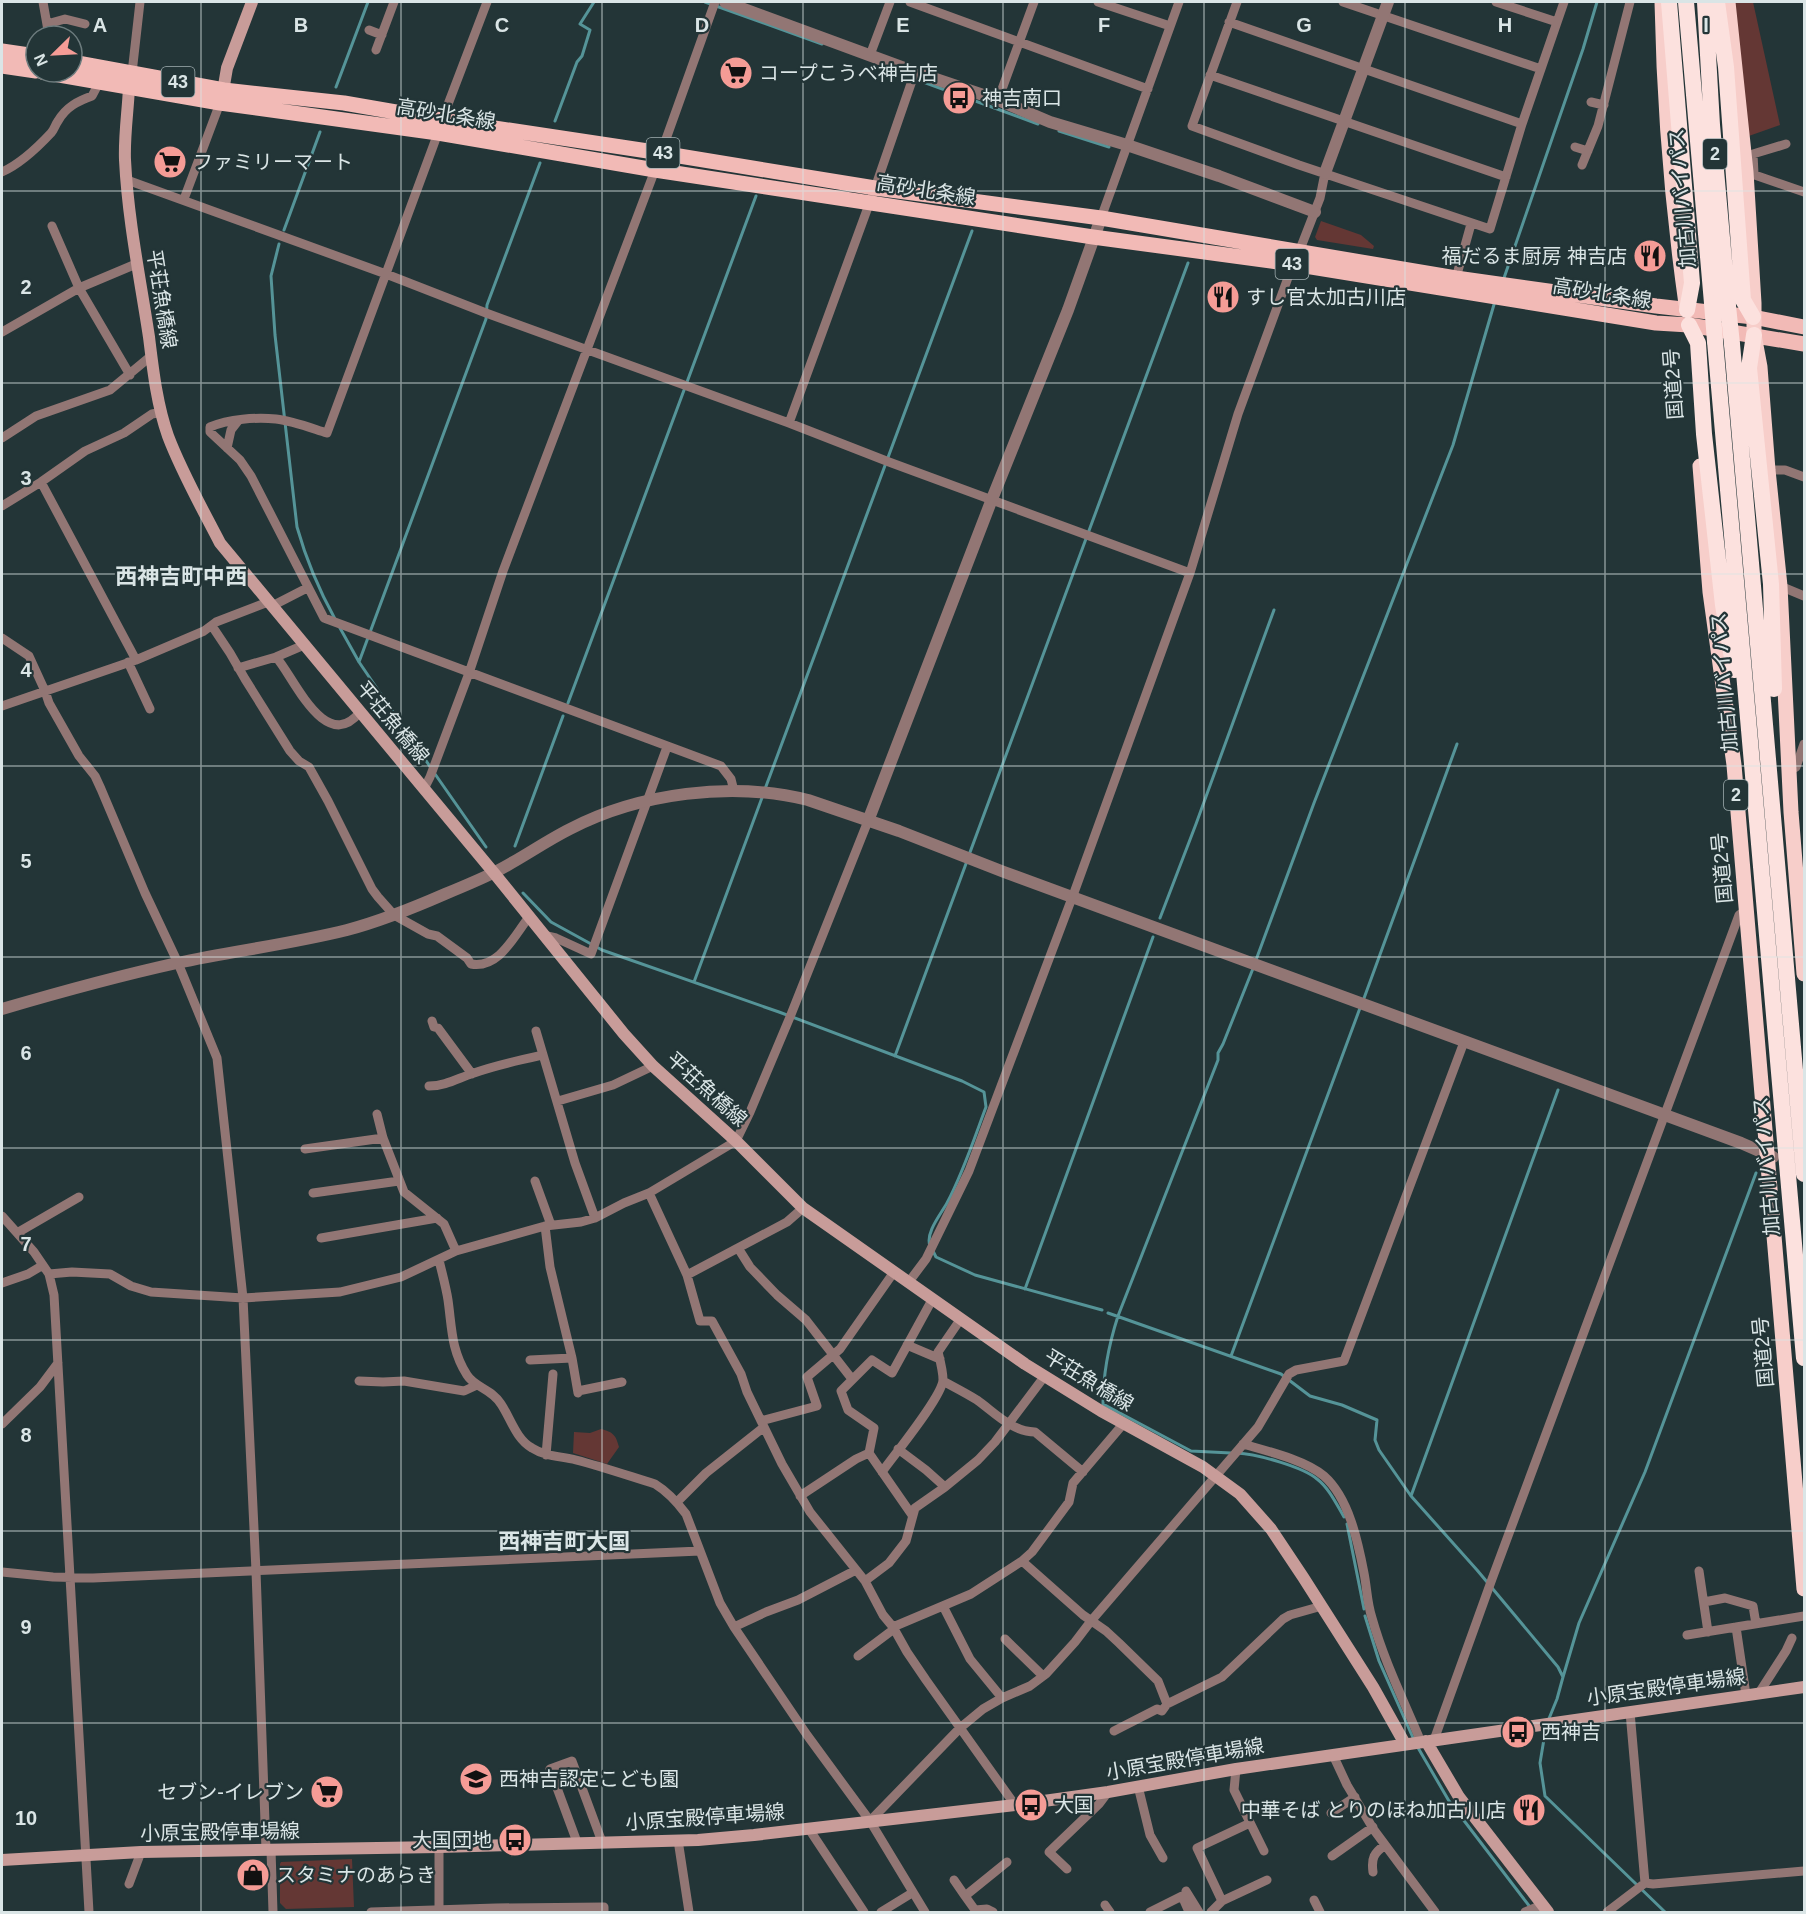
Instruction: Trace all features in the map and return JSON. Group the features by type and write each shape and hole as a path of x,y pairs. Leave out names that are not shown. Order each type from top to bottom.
{"highway":[{"name":"国道2号","path":"1662,2 1662,41 1672,171 1688,318 1710,592 1734,765 1771,1156 1804,1589"},
{"path":"1670,2 1692,283 1688,318 1698,343 1704,434 1723,605 1734,673 1749,732"},
{"name":"加古川バイパス","path":"1686,2 1720,304 1732,344 1768,738 1804,1174"},
{"name":"加古川バイパス","path":"1705,2 1720,304 1715,341 1804,1358"},
{"path":"1717,2 1726,67 1743,300 1753,317"},
{"name":"2","path":"1728,2 1750,173 1754,335 1760,367 1780,586 1792,823 1804,974"},
{"path":"1754,335 1749,368 1771,584 1774,706 1768,738"}],"main road":[{"path":"222,96 227,68 252,2"},
{"path":"2,51 24,54"},
{"path":"2,66 24,69"},
{"name":"高砂北条線","path":"84,66 131,80 222,96 440,127 661,153 1094,237 1296,258 1455,278 1499,290"},
{"name":"高砂北条線","path":"84,79 100,81 131,80"},
{"name":"平荘魚橋線","path":"131,80 125,143 127,180 136,264 151,356 168,435 220,543 424,789 496,872 543,935 624,1034 653,1066 736,1141 803,1208 1044,1377 1203,1467 1240,1494 1271,1529 1373,1687 1419,1742 1545,1909"},
{"name":"高砂北条線","path":"440,127 655,170 1101,219 1296,258 1688,318 1754,335 1804,344"},
{"name":"高砂北条線","path":"1688,318 1753,317 1804,327"},
{"name":"小原宝殿停車場線","path":"2,1860 141,1852 439,1847 678,1840 754,1835 1108,1792 1236,1769 1804,1687"}],"street":[{"path":"43,2 47,24 65,19 85,24"},
{"path":"131,80 140,2"},
{"path":"376,50 394,2"},
{"path":"487,2 327,433 277,419 238,421 210,428 210,432 240,460 252,477 324,618 721,766 731,779 734,791"},
{"path":"725,2 870,55 914,76 998,100 1050,122 1220,176 1315,212"},
{"path":"870,55 890,2"},
{"path":"910,2 1148,89"},
{"path":"998,100 1034,2"},
{"path":"1098,2 1170,26"},
{"path":"2,1283 46,1270 110,1274 131,1286 151,1292 243,1298 340,1292 401,1278 456,1251 548,1226 595,1218 649,1193 736,1141 792,1013 1068,310 1179,2"},
{"path":"1237,2 1192,126 1490,229 1522,124 1564,2"},
{"path":"1343,2 1541,69"},
{"path":"908,1283 927,1255 969,1171 1072,897 1190,573 1238,414 1315,212 1325,173 1388,2"},
{"path":"1496,2 1557,22"},
{"path":"1582,165 1598,126 1630,2"},
{"path":"661,153 714,5"},
{"path":"1229,22 1522,124"},
{"path":"369,30 382,35"},
{"path":"1210,75 1506,177"},
{"path":"789,423 914,76"},
{"path":"2,172 12,168 41,143 75,102 92,96 100,81"},
{"path":"184,199 222,96"},
{"path":"1591,102 1604,105"},
{"path":"1786,144 1753,154 1750,173 1804,192"},
{"path":"1575,147 1587,151"},
{"path":"424,789 469,673 503,571 655,170"},
{"path":"127,180 386,273 490,314 1190,573"},
{"path":"1455,278 1471,224"},
{"path":"52,226 79,288 130,375"},
{"path":"2,332 79,288 136,264"},
{"path":"2,438 36,416 110,390 151,356"},
{"path":"3,502 41,482 85,451 124,433 152,414 162,412"},
{"path":"227,448 231,430 238,421"},
{"path":"1768,471 1785,470 1804,477"},
{"path":"41,482 132,661 150,709"},
{"path":"1780,586 1804,596"},
{"path":"2,706 132,661 204,631 216,622 270,604 307,588"},
{"path":"212,626 290,751 299,761 309,767 372,889 394,915 428,934 437,936 475,965 491,962 498,957 529,917"},
{"path":"2,638 29,656 49,703 101,789 145,893 178,963 217,1058 243,1298 268,1850 273,1912"},
{"path":"238,668 276,657 304,645"},
{"path":"276,657 306,702 320,716 335,724 344,724 354,719 360,712"},
{"path":"1789,771 1796,767 1804,744"},
{"path":"543,935 556,938 591,954 667,747"},
{"path":"2,1009 68,989 178,963 346,930 394,915 496,872 570,828 595,817 647,800 717,790 734,791 794,796 868,821 1771,1156"},
{"path":"1419,1742 1487,1594 1739,915 1747,909"},
{"path":"432,1021 434,1027 438,1028 472,1074"},
{"path":"537,1031 575,1163 595,1218"},
{"path":"870,1821 960,1728 983,1709 1030,1686 1043,1676 1075,1642 1091,1620 1258,1427 1289,1374 1296,1370 1344,1361 1464,1042"},
{"path":"429,1086 441,1086 516,1060 543,1055"},
{"path":"558,1101 613,1085 653,1066"},
{"path":"377,1114 383,1138 404,1192 444,1224 456,1251"},
{"path":"305,1149 383,1138"},
{"path":"313,1193 399,1181"},
{"path":"536,1181 548,1226 550,1267 578,1392 622,1382"},
{"path":"649,1193 687,1275 700,1322 712,1321 741,1374 762,1424 800,1496 865,1581 883,1615 894,1628 907,1652 1015,1805"},
{"path":"17,1233 79,1197"},
{"path":"687,1275 787,1222 803,1208"},
{"path":"2,1216 34,1252 46,1270 54,1296 89,1912"},
{"path":"321,1238 437,1218"},
{"path":"738,1248 750,1267 806,1320 852,1380"},
{"path":"440,1260 448,1300 451,1336 457,1358 468,1378 489,1390 500,1402 520,1438 531,1448 546,1455 574,1459 655,1484 677,1502 686,1514 720,1603 734,1627 807,1735 870,1821 925,1912"},
{"path":"677,1502 762,1424 817,1406 807,1377 834,1355 858,1325 894,1272"},
{"path":"912,1515 869,1453 874,1428 848,1410 841,1391 872,1360 892,1373 932,1300"},
{"path":"882,1472 931,1407 943,1381 938,1352 960,1320"},
{"path":"908,1345 940,1359"},
{"path":"530,1360 572,1358"},
{"path":"2,1424 40,1387 58,1363"},
{"path":"546,1455 553,1374"},
{"path":"865,1581 889,1563 906,1541 915,1508 978,1460 1009,1424 1044,1377"},
{"path":"359,1381 404,1380 464,1391 477,1385"},
{"path":"943,1381 976,1400 1009,1424 1025,1432 1035,1432 1083,1472"},
{"path":"858,1656 894,1628 971,1594 1022,1561 1032,1552 1069,1502 1073,1483 1124,1423"},
{"path":"898,1449 945,1487"},
{"path":"1238,1451 1284,1456 1308,1467 1324,1476 1344,1504 1359,1546 1369,1607 1379,1643 1419,1742"},
{"path":"800,1496 869,1453"},
{"path":"2,1572 70,1578 700,1551"},
{"path":"1022,1561 1113,1637 1158,1682 1167,1704"},
{"path":"734,1627 798,1600 856,1570"},
{"path":"1699,1571 1708,1632"},
{"path":"1704,1602 1725,1598 1753,1606 1756,1624"},
{"path":"943,1606 970,1659 1002,1698"},
{"path":"1114,1731 1157,1709 1162,1711 1167,1704 1222,1677 1283,1619 1322,1606"},
{"path":"1687,1635 1804,1616"},
{"path":"1736,1627 1746,1695"},
{"path":"1759,1693 1792,1638"},
{"path":"1005,1639 1043,1676"},
{"path":"1630,1712 1644,1884"},
{"path":"1333,1755 1373,1827 1435,1912"},
{"path":"577,1842 550,1769 572,1761 602,1842"},
{"path":"1236,1769 1234,1790 1264,1851"},
{"path":"1138,1786 1150,1835 1163,1858"},
{"path":"1067,1869 1050,1852 1099,1804 1108,1792"},
{"path":"1331,1813 1355,1797"},
{"path":"1222,1901 1197,1848 1250,1822"},
{"path":"1332,1856 1373,1827"},
{"path":"809,1829 864,1912"},
{"path":"678,1840 688,1912"},
{"path":"1373,1872 1374,1854 1385,1845"},
{"path":"439,1847 439,1911"},
{"path":"129,1884 141,1852"},
{"path":"965,1896 1007,1862"},
{"path":"1607,1912 1644,1884 1804,1871"},
{"path":"954,1880 975,1910 987,1909 993,1912"},
{"path":"1211,1912 1222,1901 1267,1880"},
{"path":"1186,1891 1199,1912"},
{"path":"881,1912 912,1893"},
{"path":"1150,1912 1182,1896 1189,1912"},
{"path":"1314,1900 1320,1912"},
{"path":"371,1912 604,1907 604,1912"},
{"path":"1525,1912 1545,1909"}],"shaded area":[{"path":"1734,2 1753,2 1780,125 1746,137"},
{"path":"1321,221 1361,235 1374,246 1373,249 1317,240 1315,237"},
{"path":"601,1429 613,1435 619,1447 607,1464 573,1453 574,1432 590,1433"},
{"path":"352,1859 354,1907 286,1909 280,1903 281,1862"}],"waterway":[{"path":"336,87 368,2"},
{"path":"555,121 577,62 582,56 590,30 580,24 594,2"},
{"path":"705,2 822,44"},
{"path":"1504,278 1597,2"},
{"path":"915,79 1038,124"},
{"path":"1059,131 1109,147"},
{"path":"284,230 320,132"},
{"path":"359,662 486,319 487,305 540,163"},
{"path":"568,703 756,196"},
{"path":"765,789 972,231"},
{"path":"279,244 271,276 275,335 297,527 313,574 335,619"},
{"path":"969,855 1188,263"},
{"path":"1256,960 1314,803 1453,445 1495,301"},
{"path":"1160,918 1274,610"},
{"path":"340,628 359,662 431,768"},
{"path":"515,846 563,716"},
{"path":"1363,1001 1457,744"},
{"path":"435,774 486,847"},
{"path":"694,982 763,795"},
{"path":"895,1056 967,861"},
{"path":"523,893 551,922 602,950 779,1012 962,1081 984,1092 986,1107 958,1180 932,1230 930,1246"},
{"path":"1025,1289 1153,937"},
{"path":"1231,1453 1191,1451 1103,1404 1103,1393 1107,1359 1118,1316 1218,1060 1218,1053 1254,966"},
{"path":"1231,1356 1360,1008"},
{"path":"1411,1496 1558,1090"},
{"path":"1563,1677 1579,1623 1645,1472 1756,1173"},
{"path":"933,1251 936,1257 975,1275 1102,1310"},
{"path":"1108,1313 1281,1374 1310,1396 1342,1405 1377,1420 1375,1440 1379,1450 1411,1496 1477,1570 1558,1667 1563,1677 1548,1721"},
{"path":"1237,1453 1279,1462 1310,1474 1325,1487 1344,1517"},
{"path":"1347,1524 1364,1609"},
{"path":"1365,1616 1379,1661 1414,1740"},
{"path":"1546,1727 1540,1763 1545,1796 1665,1912"},
{"path":"1417,1746 1449,1801 1530,1907"}],"place":[{"name":"コープこうべ神吉店","path":"736,73"},
{"name":"神吉南口","path":"959,98"},
{"name":"ファミリーマート","path":"170,162"},
{"name":"福だるま厨房 神吉店","path":"1650,256"},
{"name":"すし官太加古川店","path":"1223,297"},
{"name":"西神吉","path":"1518,1732"},
{"name":"西神吉認定こども園","path":"476,1779"},
{"name":"セブン-イレブン","path":"327,1792"},
{"name":"大国","path":"1031,1805"},
{"name":"中華そば とりのほね加古川店","path":"1529,1810"},
{"name":"大国団地","path":"515,1840"},
{"name":"スタミナのあらき","path":"253,1875"}],"district":[{"name":"西神吉町中西","path":"181,576"},
{"name":"西神吉町大国","path":"564,1541"}]}
